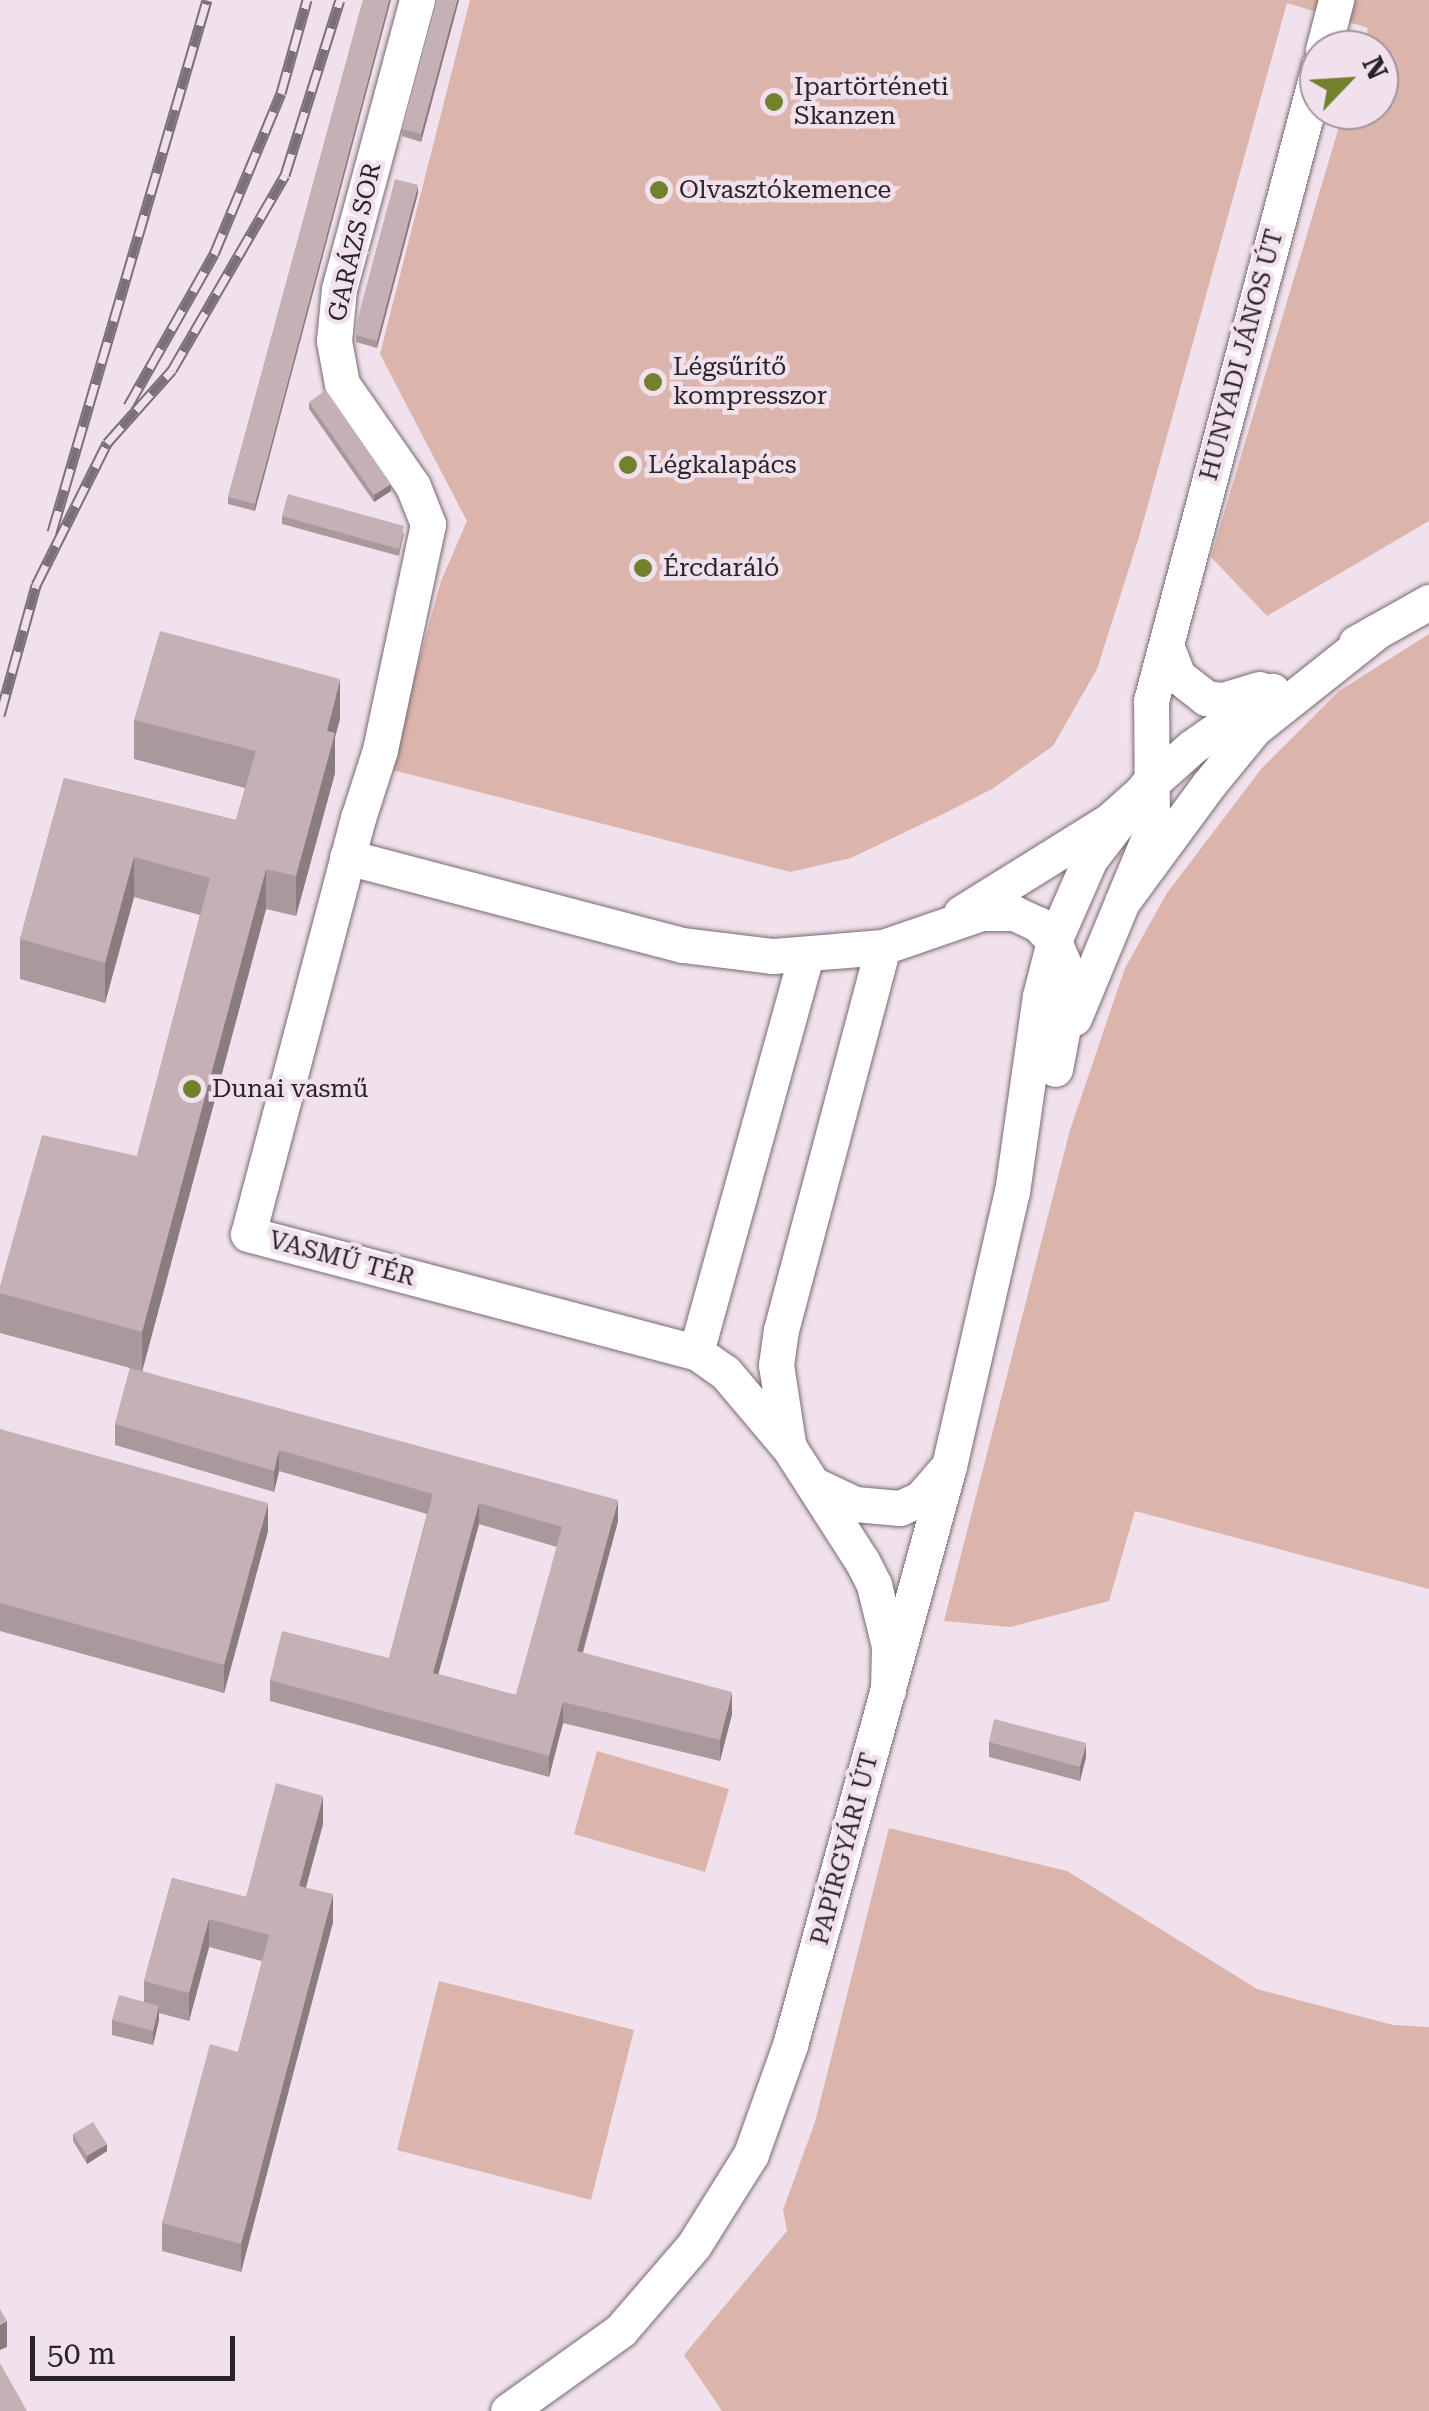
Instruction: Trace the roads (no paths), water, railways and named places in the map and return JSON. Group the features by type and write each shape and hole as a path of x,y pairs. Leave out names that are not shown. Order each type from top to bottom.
{"street":[{"name":"GARÁZS SOR","path":"417,0 339,289 334,341 342,384 413,486 428,524"},
{"path":"1328,30 1336,0"},
{"name":"HUNYADI JÁNOS ÚT","path":"1150,781 1151,701 1302,130"},
{"name":"VASMŰ TÉR","path":"428,524 406,644 248,1234 696,1352 725,1372 790,1449 874,1584 888,1646 888,1691"},
{"path":"937,926 1110,821 1150,781 1302,672 1429,602"},
{"path":"1122,902 1254,729 1376,632"},
{"path":"1166,645 1178,676 1206,698 1244,694 1302,672"},
{"path":"1012,1192 1091,970 1152,830 1150,781"},
{"path":"1012,1192 1040,996 1054,941 1090,859 1150,781"},
{"path":"348,857 683,945 806,956 883,947 982,914 1014,913 1038,924 1054,941 1065,967 1068,1000 1055,1069"},
{"path":"790,1449 776,1366 781,1330 883,947"},
{"path":"696,1352 806,956"},
{"name":"PAPÍRGYÁRI ÚT","path":"508,2411 621,2330 694,2245 750,2154 790,2045 888,1691 949,1466 1012,1192"},
{"path":"816,1486 854,1504 900,1508 922,1498 949,1466"}],"railway":[{"path":"52,532 207,0"},
{"path":"128,406 214,254 281,93 307,0"},
{"path":"0,715 36,585 107,443 172,370 285,175 340,0"}],"place":[{"name":"Ipartörténeti Skanzen","path":"774,102"},
{"name":"Olvasztókemence","path":"659,190"},
{"name":"Légsűrítő kompresszor","path":"653,382"},
{"name":"Légkalapács","path":"628,465"},
{"name":"Ércdaráló","path":"643,568"},
{"name":"Dunai vasmű","path":"192,1089"}]}
